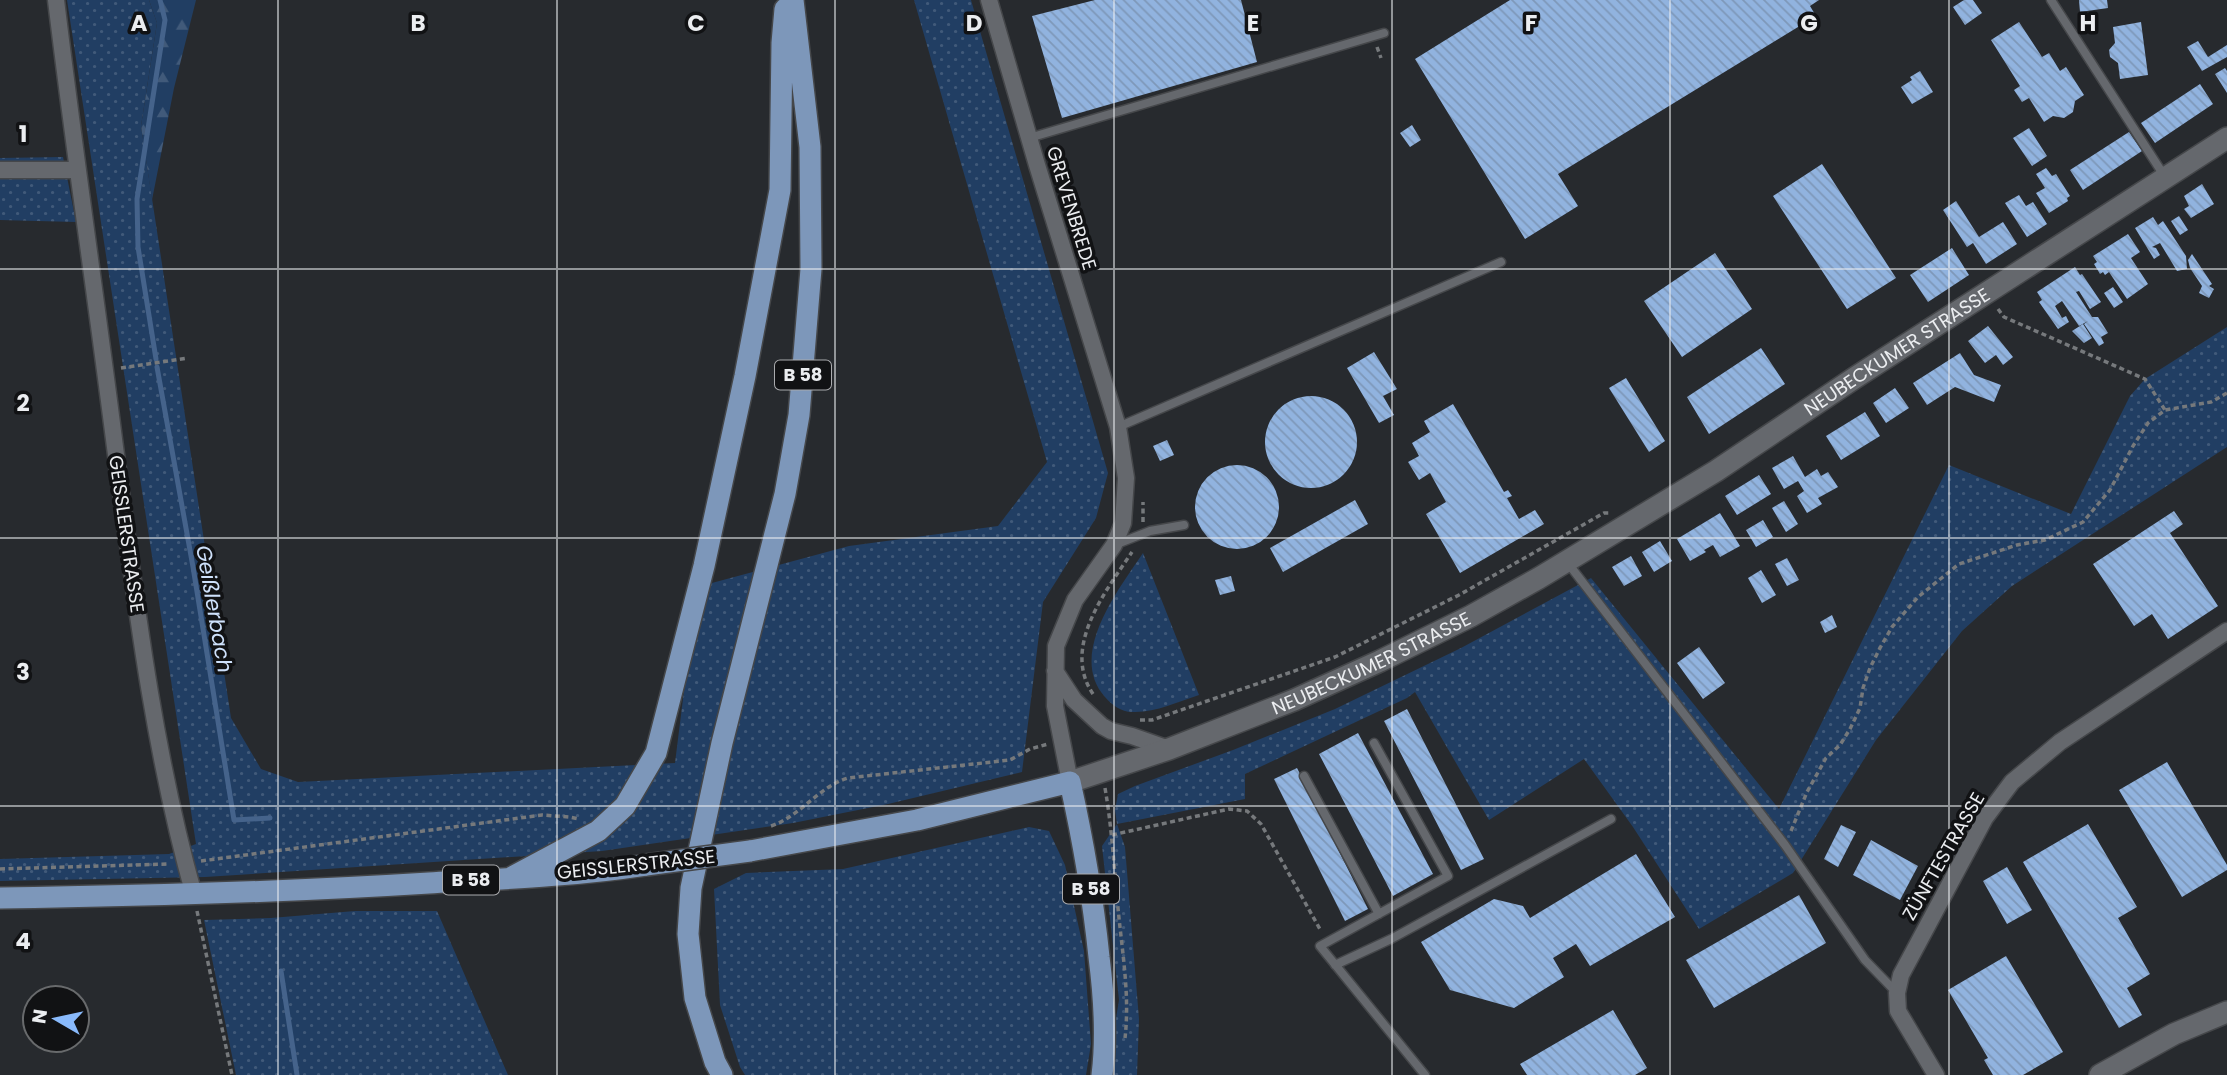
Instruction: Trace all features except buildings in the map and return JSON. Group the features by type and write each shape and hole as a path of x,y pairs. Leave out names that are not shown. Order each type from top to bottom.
{"main road":[{"path":"512,877 598,831 625,806 656,753 704,566 745,376 780,190 782,43 786,0"},
{"name":"B 58","path":"722,1075 715,1062 695,998 688,934 691,888 719,756 785,494 799,415 811,270 810,147 793,0"},
{"name":"NEUBECKUMER STRASSE","path":"1070,782 1169,749 1294,700 1471,616 1716,471 2227,138"},
{"name":"B 58","path":"1070,782 1084,848 1104,997 1102,1075"},
{"name":"GEISSLERSTRASSE","path":"0,898 312,890 646,865 750,851 917,820 1070,782"},
{"path":"2100,1075 2174,1034 2227,1012"}],"street":[{"name":"GEISSLERSTRASSE","path":"56,0 76,170 134,591 162,760 194,895"},
{"name":"GREVENBREDE","path":"989,0 1118,427 1126,478 1123,523 1114,545 1075,600 1056,646 1055,706 1070,782"},
{"path":"0,170 76,170"},
{"name":"ZÜNFTESTRASSE","path":"1897,993 1901,975 1985,818 2011,782 2060,742 2227,631"},
{"path":"1055,671 1074,700 1102,726 1169,749"},
{"path":"1897,993 1898,1011 1936,1075"}],"lane":[{"path":"2051,0 2165,177"},
{"path":"1029,138 1384,33"},
{"path":"1118,427 1501,262"},
{"path":"1114,545 1150,531 1184,525"},
{"path":"1566,561 1785,845 1865,960 1897,993"},
{"path":"1374,743 1448,876 1320,946 1425,1075"},
{"path":"1304,776 1379,914"},
{"path":"1335,965 1391,939 1611,819"}],"path":[{"path":"1987,293 2004,317 2145,379 2165,410"},
{"path":"105,370 188,358"},
{"path":"1785,845 1807,792 1826,758 1840,745 1850,729 1860,708 1866,678 1880,648 1892,626 1918,597 1959,564 2017,545 2045,540 2083,522 2110,490 2148,423 2165,410 2211,402 2227,393"},
{"path":"1139,720 1152,720 1335,657 1459,595 1604,513 1644,514"},
{"path":"763,828 785,821 836,782 862,775 1010,760 1030,749 1061,741"},
{"path":"1102,772 1112,836 1126,987 1125,1041"},
{"path":"1112,836 1229,809 1247,811 1261,824 1322,932 1320,946"},
{"path":"0,870 137,867 185,863 542,815 581,820 598,831"},
{"path":"194,895 232,1075"}],"green space":[{"path":"67,0 149,0 157,23 141,126 231,718 261,769 298,782 675,763 697,587 849,546 998,526 1047,462 914,0 971,0 1108,473 1096,518 1043,602 1022,772 888,804 793,823 602,851 205,877 0,881 0,859 169,854 196,844"},
{"path":"149,0 196,0 174,88 152,200 141,126 157,23"},
{"path":"63,157 76,222 0,220 0,158"},
{"path":"2227,327 2227,447 2012,586 1962,631 1876,740 1793,873 1699,929 1633,827 1584,759 1489,820 1415,692 1245,774 1245,799 1117,824 1115,810 1118,794 1335,709 1461,648 1591,578 1779,809 1949,465 2071,514 2130,396 2145,379"},
{"path":"1143,553 1199,695 1158,709 1128,712 1117,708 1105,697 1095,680 1092,662 1094,642 1110,603"},
{"path":"1117,824 1125,847 1139,1019 1137,1075 1112,1075 1111,1049 1119,1000 1102,846"},
{"path":"1029,827 1049,831 1065,865 1084,951 1091,1044 1086,1075 745,1075 720,1005 714,889 746,873 843,869"},
{"path":"355,911 437,911 508,1075 236,1075 204,920"}],"waterway":[{"name":"Geißlerbach","path":"156,359 138,247 137,199 165,20 160,0"},
{"name":"Geißlerbach","path":"157,367 234,820 270,818"},
{"name":"Geißlerbach","path":"281,971 297,1075"}]}
